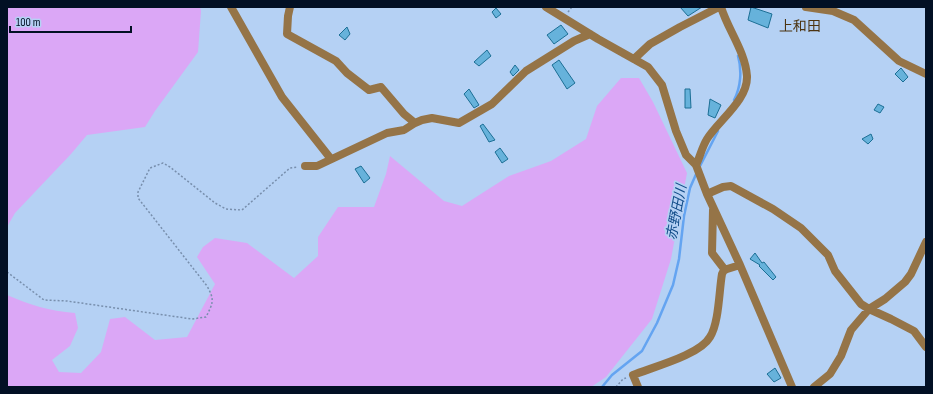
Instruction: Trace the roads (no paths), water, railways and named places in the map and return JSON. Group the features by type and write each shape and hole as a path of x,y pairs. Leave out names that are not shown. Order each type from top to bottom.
{"street":[{"path":"231,7 282,96 331,159"},
{"path":"290,7 287,34 336,62 369,90 382,87 404,114 415,123"},
{"path":"546,7 648,67 662,84 676,131 686,155 696,165 707,194 740,265 792,387"},
{"path":"634,59 650,44 680,26 720,7 741,52 747,76 745,88 735,105 707,140 696,165"},
{"path":"806,7 835,9 854,20 899,61 926,74"},
{"path":"305,166 317,166 387,133 404,130 415,123 432,118 459,123 492,104 526,71 574,41 590,34"},
{"path":"707,194 723,187 731,186 773,209 801,228 828,255 835,271 861,304 914,331 926,346"},
{"path":"713,207 712,253 726,270"},
{"path":"814,387 830,374 841,356 851,330 869,309 885,299 905,282 911,274 926,242"},
{"path":"638,387 633,375 704,346 711,337 715,324 722,274 726,270 740,265"}],"waterway":[{"name":"赤野田川","path":"734,100 738,90 740,78 738,56"},
{"name":"赤野田川","path":"699,168 718,131"},
{"name":"赤野田川","path":"602,387 612,375 642,351 657,323 673,285 679,259 684,216 690,188 697,172"}],"district":[{"name":"上和田","path":"800,26"}]}
